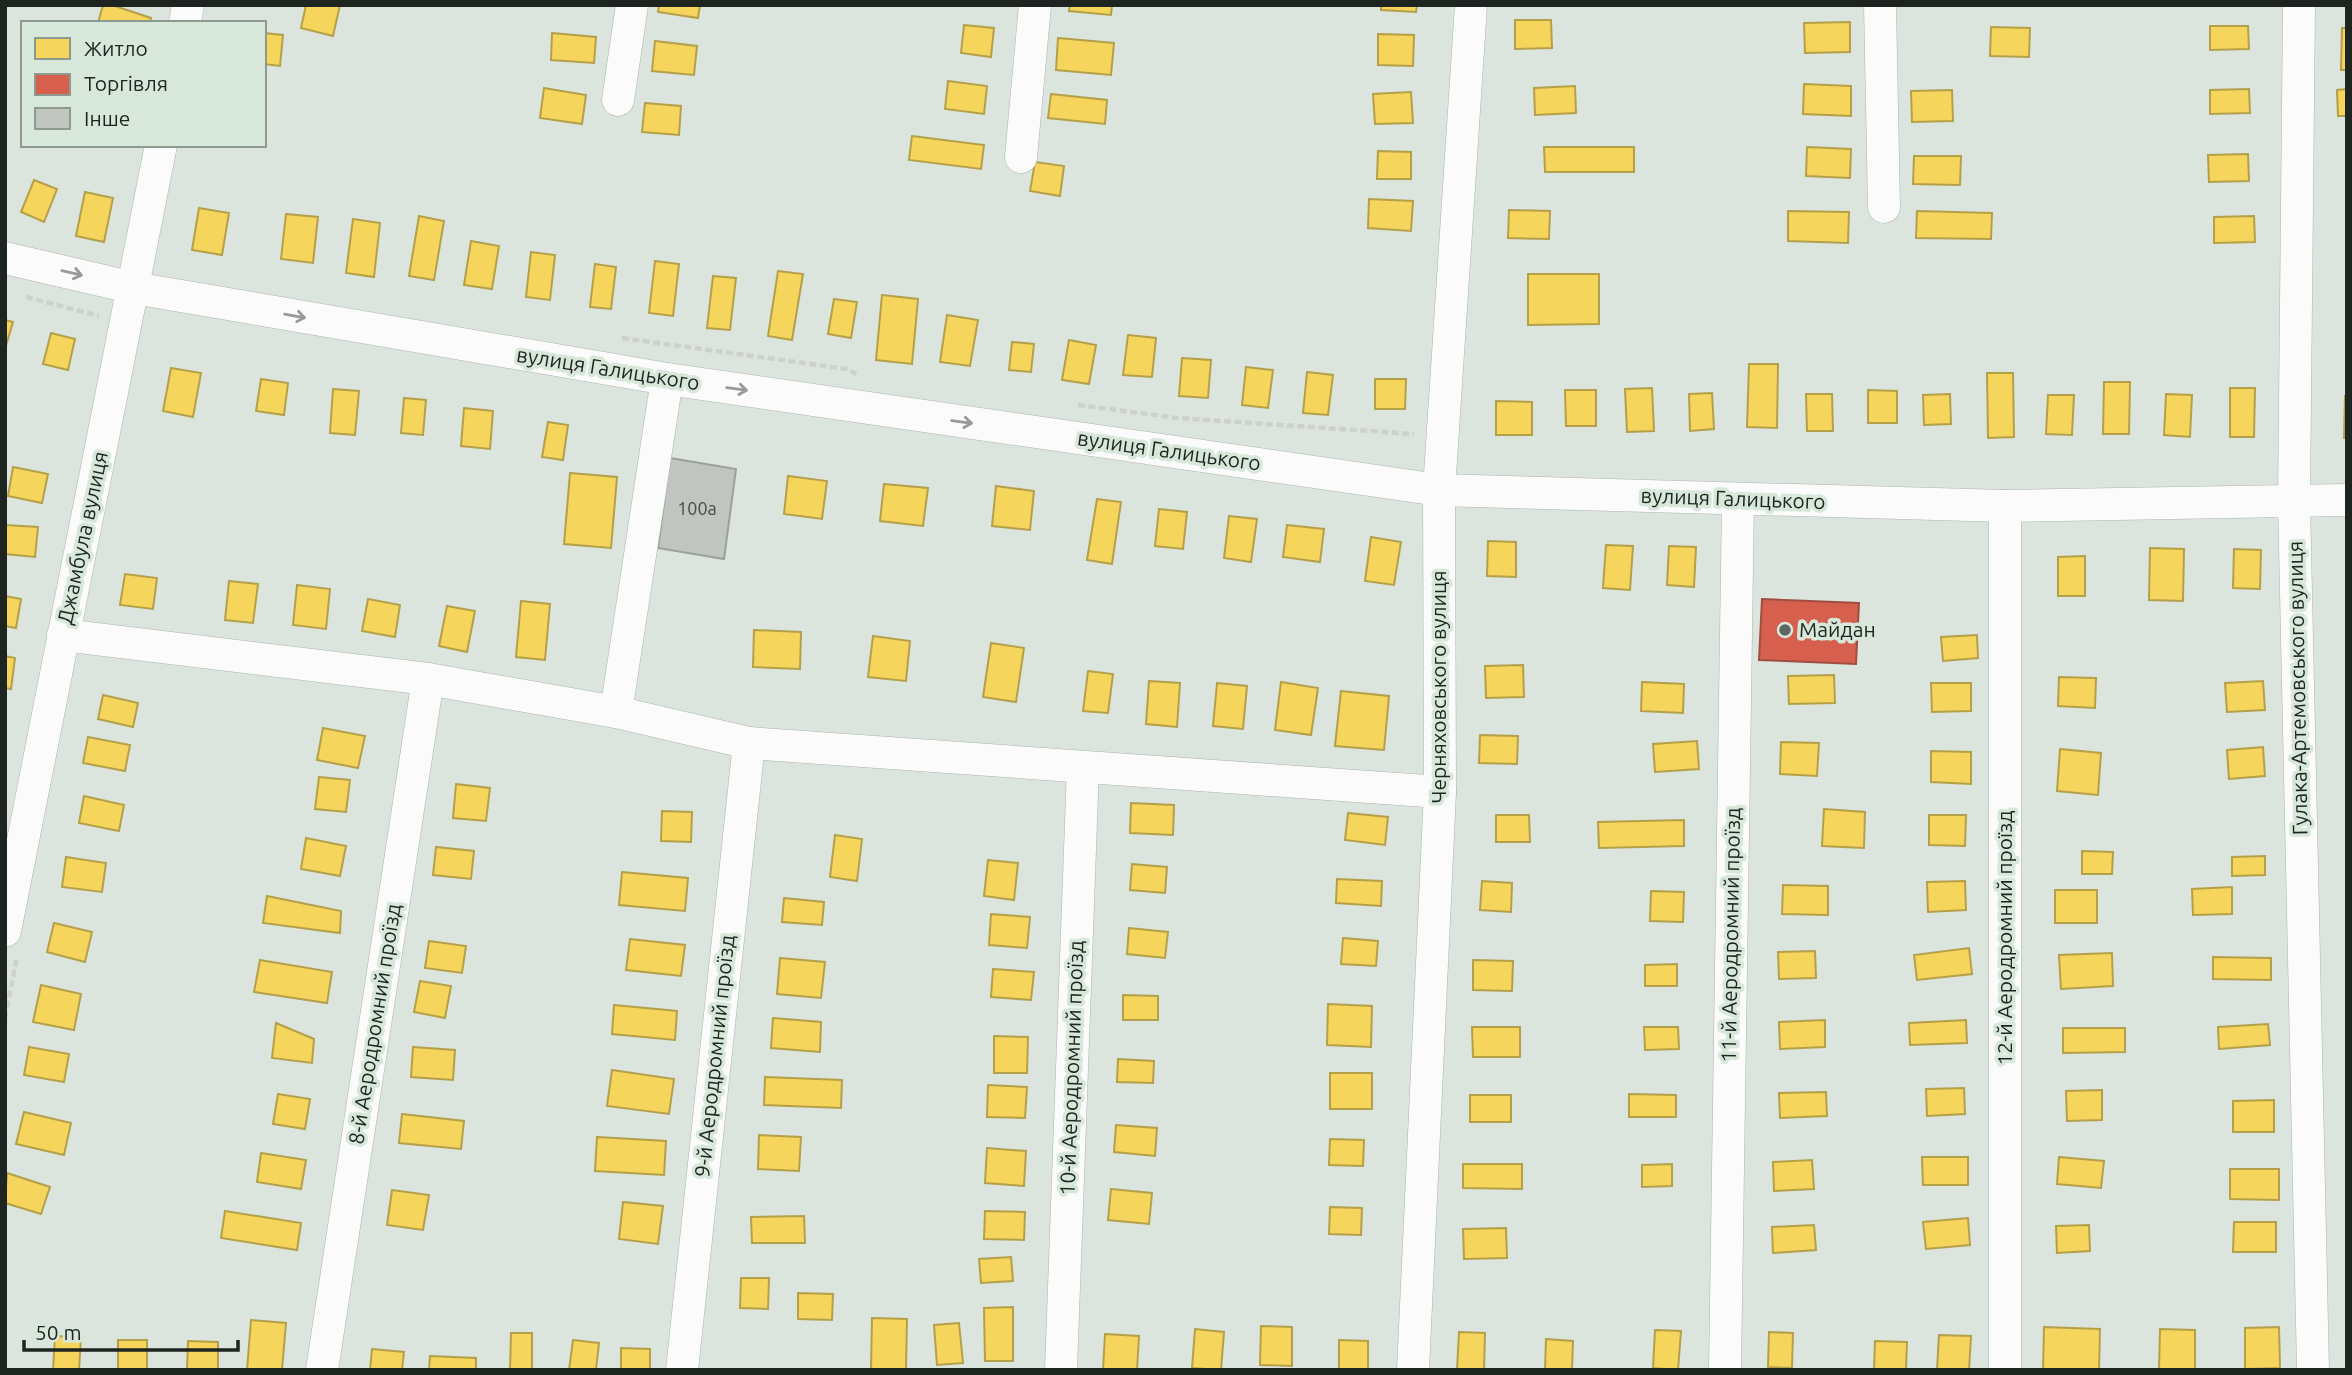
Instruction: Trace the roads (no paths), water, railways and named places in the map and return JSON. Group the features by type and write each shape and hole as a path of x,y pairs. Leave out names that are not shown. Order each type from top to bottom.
{"street":[{"path":"618,100 632,5"},
{"path":"1021,157 1035,5"},
{"name":"Черняховського вулиця","path":"1413,1370 1440,792 1439,490 1471,5"},
{"path":"1880,5 1884,206"},
{"name":"Гулака-Артемовського вулиця","path":"2299,5 2294,501 2313,1370"},
{"name":"Джамбула вулиця","path":"5,931 161,147"},
{"name":"вулиця Галицького","path":"5,258 134,288 667,379 1439,490 2005,506 2347,500"},
{"path":"617,712 667,379"},
{"name":"11-й Аеродромний проїзд","path":"1724,1370 1738,500"},
{"name":"12-й Аеродромний проїзд","path":"2005,506 2005,1370"},
{"path":"63,635 428,679 617,712 749,743 1440,792"},
{"name":"8-й Аеродромний проїзд","path":"322,1370 428,679"},
{"name":"9-й Аеродромний проїзд","path":"682,1370 749,743"},
{"name":"10-й Аеродромний проїзд","path":"1061,1370 1083,767"}],"place":[{"name":"Майдан","path":"1785,630"}]}
